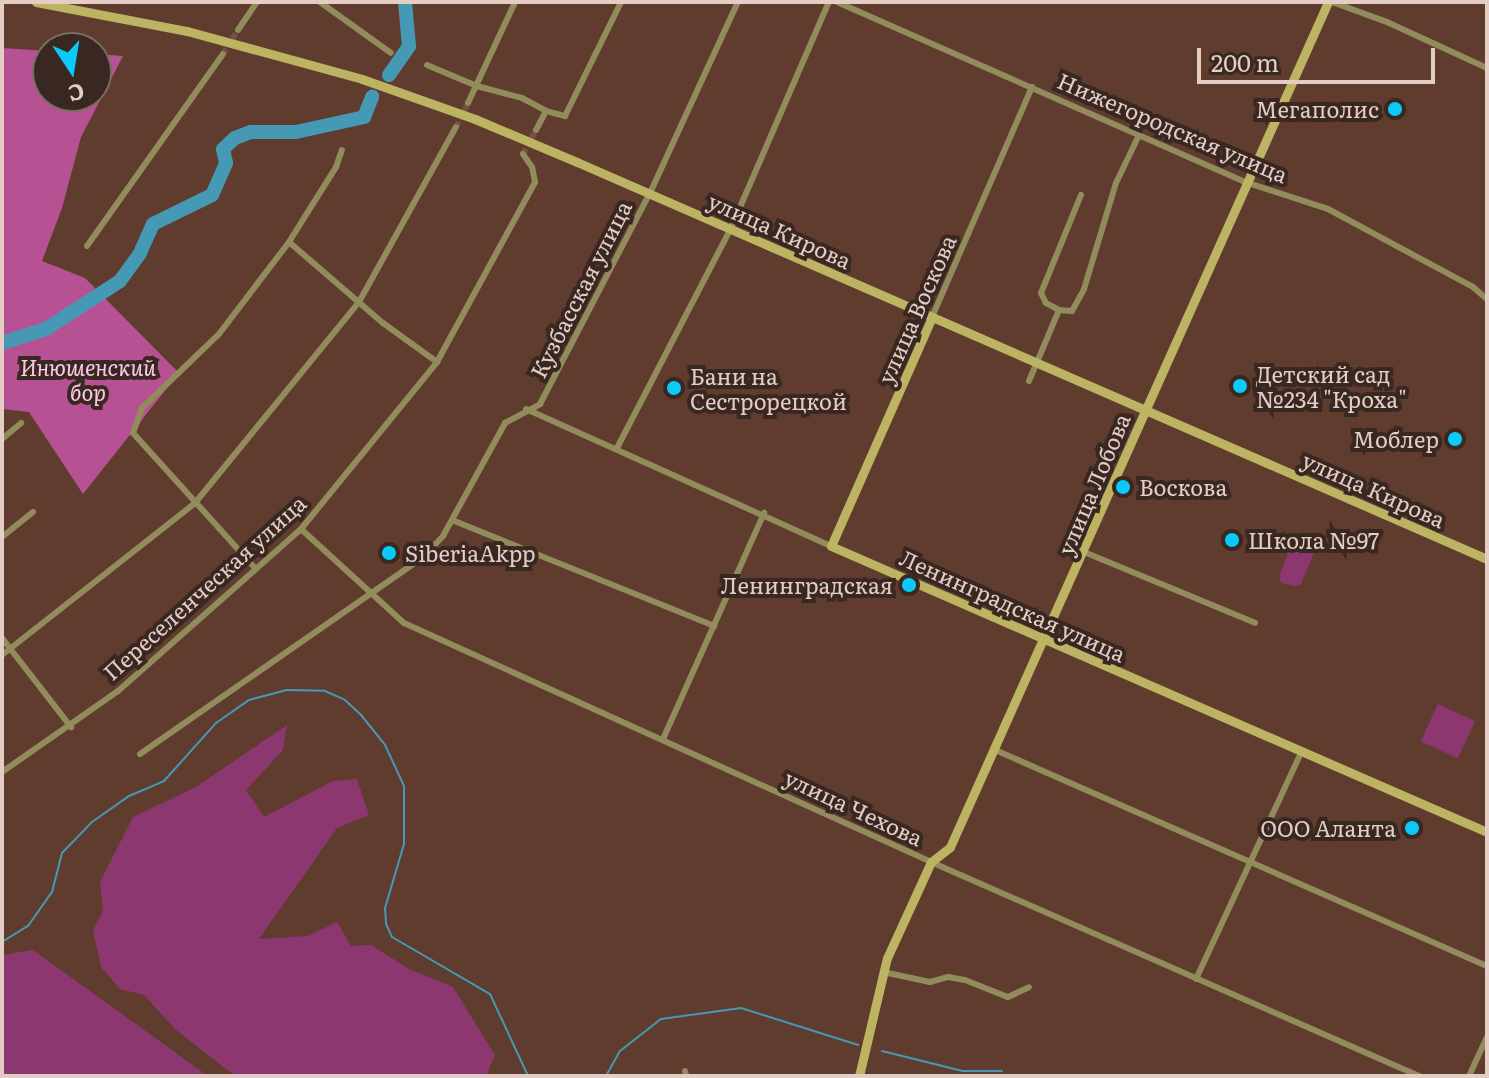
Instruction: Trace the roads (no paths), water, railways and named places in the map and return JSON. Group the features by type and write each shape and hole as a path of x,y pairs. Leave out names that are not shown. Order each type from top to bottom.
{"street":[{"name":"улица Кирова","path":"36,2 187,31 362,79 475,119 1487,559"},
{"path":"238,30 257,2"},
{"path":"320,2 391,53"},
{"path":"468,103 515,2"},
{"path":"427,65 565,116 621,2"},
{"name":"Кузбасская улица","path":"140,754 369,592 421,559 443,536 505,423 540,404 650,193 738,2"},
{"path":"617,448 731,228 829,2"},
{"name":"Нижегородская улица","path":"837,2 1245,182 1328,209 1473,287 1487,299"},
{"path":"1330,2 1387,22 1487,68"},
{"name":"улица Лобова","path":"859,1076 882,972 931,862 950,847 1046,638 1245,182 1330,2"},
{"path":"87,246 223,54"},
{"name":"улица Воскова","path":"831,546 1032,87"},
{"path":"536,130 546,111"},
{"path":"2,655 195,503 359,302 456,127"},
{"path":"1081,195 1041,293 1046,303 1059,310 1072,311 1084,289 1116,183 1139,135"},
{"path":"255,568 133,433 142,408 209,345 289,242 336,167 342,150"},
{"name":"Переселенческая улица","path":"2,772 71,727 118,691 301,529 437,362 535,182 532,167 523,154"},
{"path":"289,242 359,302 437,362"},
{"path":"1029,381 1059,310"},
{"name":"Ленинградская улица","path":"526,409 1301,753 1487,832"},
{"path":"2,439 21,423"},
{"path":"2,537 33,512"},
{"path":"663,739 764,513"},
{"path":"452,520 714,626"},
{"name":"улица Чехова","path":"301,529 404,623 931,862 1419,1076"},
{"path":"1084,552 1255,623"},
{"path":"2,638 71,727"},
{"path":"993,749 1487,966"},
{"path":"1196,979 1301,753"},
{"path":"882,972 930,982 948,977 965,980 1008,997 1029,987"},
{"path":"1469,1076 1487,1037"}],"waterway":[{"path":"389,75 409,46 405,2"},
{"path":"2,343 46,329 120,281 140,253 153,224 212,195 226,163 223,149 235,138 251,132 296,132 364,117 372,97"},
{"path":"2,942 28,926 52,892 62,853 92,822 129,796 164,781 216,723 249,700 286,690 325,691 345,700 361,715 385,745 404,786 404,844 385,908 386,924 392,937 490,994 528,1076"},
{"path":"606,1076 620,1051 661,1019 741,1008 858,1045"},
{"path":"882,1051 962,1071 1002,1071"}],"tunnel":[{"path":"223,54 238,30"},
{"path":"456,127 468,103"},
{"path":"523,154 536,130"}],"place":[{"name":"Мегаполис","path":"1395,109"},
{"name":"Детский сад №234 \"Кроха\"","path":"1240,386"},
{"name":"Бани на Сестрорецкой","path":"674,388"},
{"name":"Моблер","path":"1455,439"},
{"name":"Воскова","path":"1123,487"},
{"name":"Школа №97","path":"1232,540"},
{"name":"SiberiaAkpp","path":"389,553"},
{"name":"Ленинградская","path":"909,585"},
{"name":"ООО Аланта","path":"1412,828"}],"park label":[{"name":"Инюшенский бор","path":"88,378"}]}
